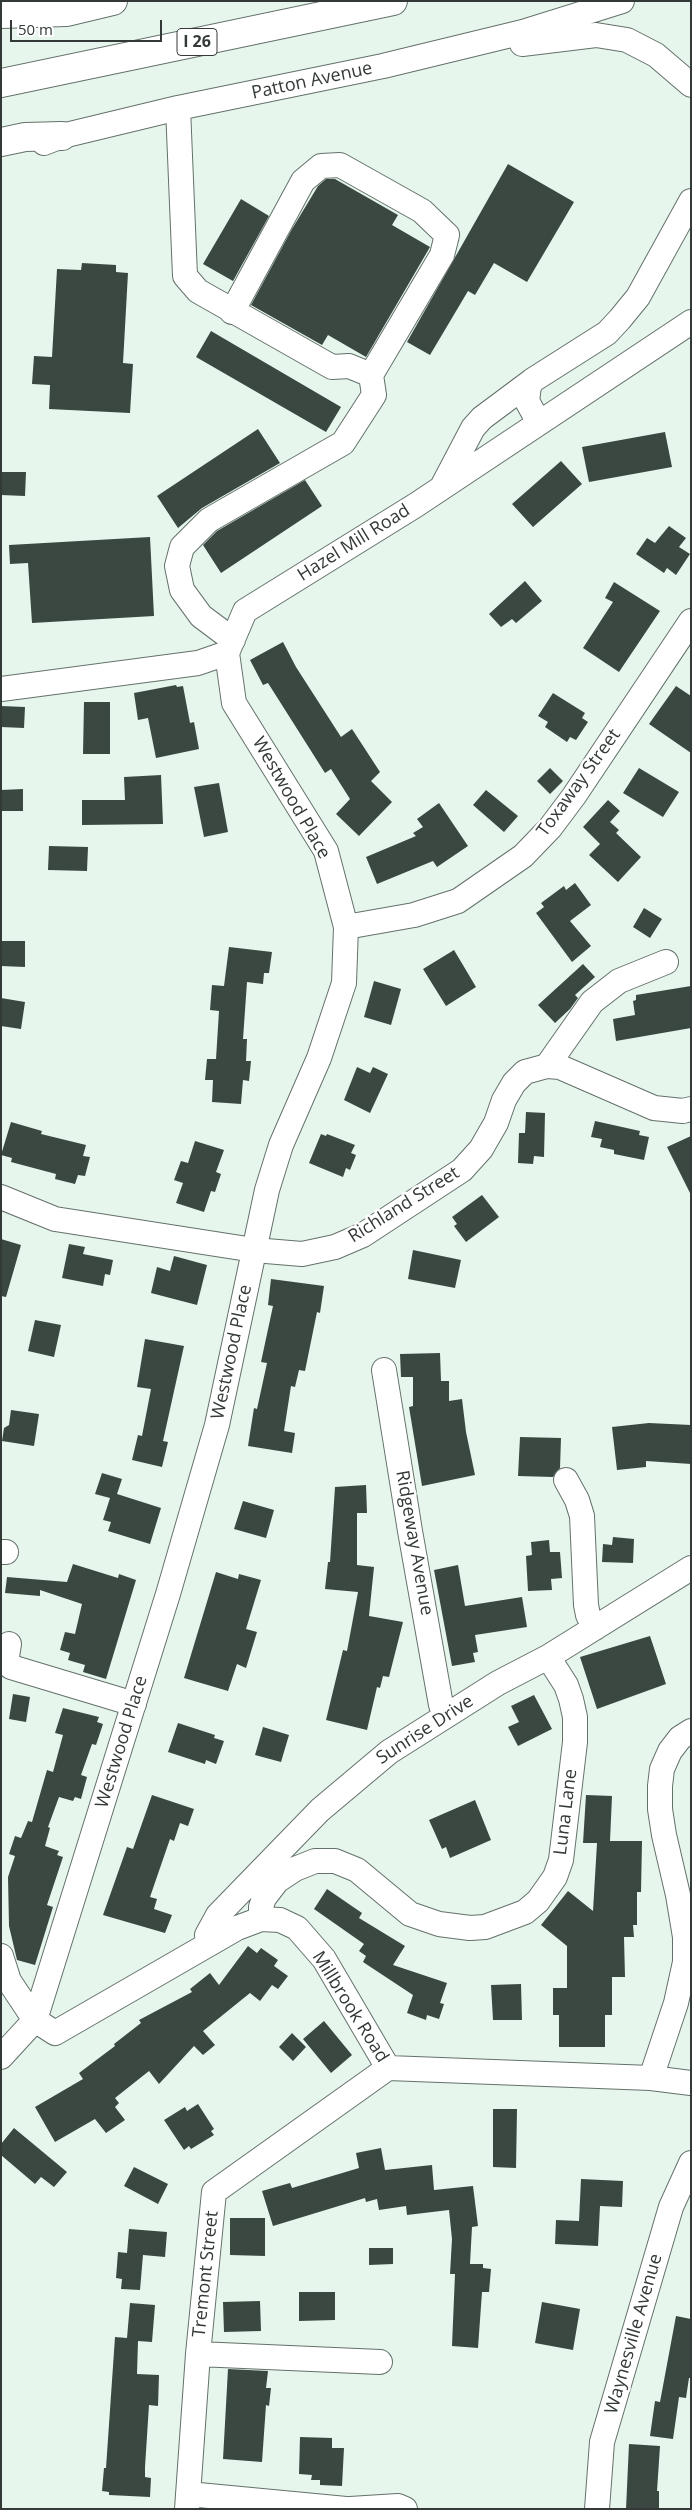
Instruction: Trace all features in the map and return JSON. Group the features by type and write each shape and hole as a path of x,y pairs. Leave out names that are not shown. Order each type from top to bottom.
{"highway":[{"path":"1,29 113,1"},
{"name":"I 26","path":"1,83 392,1"},
{"path":"1,14 67,12"},
{"path":"1,142 25,137 62,136"}],"street":[{"name":"Patton Avenue","path":"1,154 28,149 62,136 178,108 384,66 523,32 622,1"},
{"path":"476,43 524,44 596,35 627,40 656,55 691,85"},
{"path":"178,108 185,276 198,291 332,367 349,366 371,375"},
{"path":"1,689 198,663 230,647 200,616 182,590 177,566 182,547 208,520 343,443 374,395 371,375 442,255 447,235 422,211 340,165 321,166 304,181 232,312"},
{"path":"442,487 473,428 482,418 533,380 594,342 620,319 638,297 691,201"},
{"name":"Hazel Mill Road","path":"230,647 245,610 442,487 691,322"},
{"path":"533,380 529,386 527,401 538,423"},
{"name":"Toxaway Street","path":"346,927 414,915 458,901 523,856 550,828 574,796 691,621"},
{"name":"Westwood Place","path":"1,2057 35,2020 134,1704 217,1425 267,1190 281,1145 319,1058 337,1009 344,983 346,927 326,851 234,703 230,647"},
{"path":"547,1066 592,1002 618,981 666,962"},
{"path":"547,1066 560,1067 654,1108 683,1111 691,1109"},
{"name":"Richland Street","path":"1,1197 56,1219 254,1250 302,1254 335,1247 363,1235 426,1196 462,1170 482,1149 496,1123 504,1100 514,1083 525,1072 547,1066"},
{"name":"Ridgeway Avenue","path":"384,1370 441,1705 446,1716"},
{"path":"566,1480 577,1500 582,1516 586,1605 588,1615 595,1628"},
{"name":"Sunrise Drive","path":"211,1943 207,1934 218,1915 320,1810 389,1752 498,1683 548,1657 691,1568"},
{"path":"9,1644 6,1663 11,1668 134,1704"},
{"name":"Luna Lane","path":"261,1919 261,1907 264,1898 278,1881 306,1864 326,1860 344,1864 357,1870 410,1914 439,1924 470,1928 484,1927 525,1912 538,1901 555,1877 562,1860 575,1742 575,1717 572,1699 566,1685 548,1657"},
{"path":"652,2078 676,2003 685,1962 685,1937 678,1895 664,1835 660,1810 660,1786 662,1769 670,1751 680,1738 691,1731"},
{"name":"Millbrook Road","path":"1,1956 9,1981 35,2020 55,2033 237,1928 261,1919 280,1920 297,1928 324,1959 388,2068 652,2078 691,2082"},
{"name":"Tremont Street","path":"187,2502 198,2354 214,2192 388,2068"},
{"name":"Waynesville Avenue","path":"597,2509 602,2442 670,2207 691,2163"},
{"path":"198,2354 380,2362"},
{"path":"187,2502 346,2509"},
{"path":"350,2509 398,2506 405,2509"}],"building":[{"path":"508,164 574,202 527,282 494,263 475,295 468,291 430,355 407,342"},
{"path":"326,179 335,179 398,215 392,225 430,247 366,357 328,335 322,345 251,305 292,229 318,186"},
{"path":"241,199 269,216 233,281 203,264"},
{"path":"82,263 116,265 116,272 128,273 123,363 133,364 130,413 49,409 50,385 32,384 34,356 52,357 57,269 81,270"},
{"path":"211,331 341,407 326,432 196,357"},
{"path":"258,429 280,463 202,508 178,528 157,496"},
{"path":"665,432 672,467 589,482 582,447"},
{"path":"561,461 582,484 533,527 512,504"},
{"path":"1,472 26,472 25,496 1,495"},
{"path":"305,480 322,506 221,573 203,545 217,531"},
{"path":"669,526 686,538 679,547 690,554 676,575 667,568 664,573 636,554 647,538 655,543"},
{"path":"150,537 154,616 32,623 28,563 10,564 9,545"},
{"path":"525,581 542,601 516,623 512,619 501,627 489,614"},
{"path":"614,582 660,611 619,672 583,648 613,602 605,598"},
{"path":"283,642 296,667 341,737 352,729 380,772 371,781 392,802 359,836 336,814 350,799 331,769 325,773 268,683 263,685 250,660"},
{"path":"176,685 177,687 183,686 190,723 194,722 199,749 156,758 148,718 138,720 134,693"},
{"path":"676,686 691,696 691,753 649,724"},
{"path":"553,693 585,713 582,718 588,722 576,740 570,737 567,742 545,727 548,722 538,716"},
{"path":"84,702 110,702 110,754 83,754"},
{"path":"1,706 25,707 24,728 1,727"},
{"path":"550,768 563,781 550,794 537,781"},
{"path":"639,768 679,792 663,817 623,793"},
{"path":"161,775 163,824 82,825 82,800 125,800 124,777"},
{"path":"219,783 228,832 204,837 194,787"},
{"path":"23,789 23,811 1,811 1,790"},
{"path":"486,790 518,816 504,832 473,805"},
{"path":"608,800 620,811 610,822 619,830 616,833 641,857 618,882 589,855 600,844 583,827"},
{"path":"439,803 468,846 437,867 433,861 377,884 366,857 416,836 413,833 423,827 417,819"},
{"path":"49,846 88,847 87,871 48,870"},
{"path":"575,883 591,905 570,921 591,946 572,962 536,913 544,907 541,903 564,886 566,890"},
{"path":"644,908 662,919 650,938 633,927"},
{"path":"1,941 25,941 25,967 1,966"},
{"path":"229,947 272,952 269,973 264,973 263,984 247,982 243,1039 247,1039 246,1061 251,1061 249,1081 243,1080 241,1104 212,1102 213,1080 205,1080 207,1059 216,1059 219,1011 210,1010 212,985 224,986"},
{"path":"454,950 476,987 446,1006 423,969"},
{"path":"583,964 595,977 575,995 578,998 570,1009 555,1023 538,1005"},
{"path":"374,981 401,989 391,1025 364,1017"},
{"path":"691,986 691,1028 616,1041 613,1019 635,1015 633,1001 636,1000 636,995"},
{"path":"1,998 25,1002 21,1029 1,1026"},
{"path":"357,1067 370,1073 373,1067 388,1074 370,1113 344,1100"},
{"path":"526,1112 545,1113 544,1157 534,1156 533,1164 518,1163 519,1133 525,1133"},
{"path":"595,1121 640,1131 639,1135 649,1137 644,1160 614,1154 614,1150 600,1147 602,1139 591,1137"},
{"path":"11,1122 42,1131 41,1134 86,1145 83,1156 90,1157 85,1176 78,1175 75,1184 55,1179 56,1174 11,1162 12,1158 1,1155"},
{"path":"321,1134 326,1136 327,1134 355,1145 351,1153 356,1155 350,1170 346,1168 343,1177 309,1163"},
{"path":"691,1136 691,1195 667,1147"},
{"path":"195,1141 224,1150 216,1172 221,1174 215,1192 211,1191 204,1212 176,1203 183,1183 174,1180 181,1161 188,1163"},
{"path":"482,1195 499,1217 466,1242 454,1226 457,1224 452,1217"},
{"path":"1,1239 21,1245 6,1297 1,1296"},
{"path":"69,1244 85,1247 83,1254 113,1260 110,1275 105,1274 103,1286 62,1278"},
{"path":"413,1250 461,1260 455,1288 408,1279"},
{"path":"174,1256 207,1265 197,1305 151,1293 157,1267 170,1271"},
{"path":"271,1279 324,1286 320,1313 317,1312 305,1371 299,1370 295,1387 291,1386 284,1431 295,1433 292,1453 248,1446 254,1408 257,1409 267,1363 261,1362 273,1306 268,1305"},
{"path":"35,1320 61,1325 54,1357 28,1351"},
{"path":"145,1339 184,1346 163,1441 168,1442 162,1467 132,1460 138,1435 142,1436 151,1389 137,1387"},
{"path":"440,1353 441,1381 449,1381 449,1401 462,1399 466,1432 475,1475 422,1486 409,1407 413,1406 413,1377 401,1377 400,1354"},
{"path":"11,1410 39,1414 34,1446 2,1441 4,1428 9,1425"},
{"path":"649,1423 691,1425 691,1464 646,1461 646,1467 617,1470 612,1427"},
{"path":"520,1437 561,1438 560,1468 553,1477 518,1476"},
{"path":"102,1473 122,1479 117,1494 161,1508 150,1544 108,1531 111,1522 103,1520 110,1498 95,1494"},
{"path":"366,1485 367,1513 357,1513 357,1565 374,1567 369,1616 403,1622 389,1677 383,1676 380,1688 377,1687 367,1730 326,1720 343,1650 347,1651 358,1592 325,1589 328,1562 330,1562 335,1487"},
{"path":"243,1501 274,1510 266,1538 234,1529"},
{"path":"613,1537 634,1539 633,1563 602,1562 603,1544 612,1545"},
{"path":"549,1540 550,1552 560,1552 562,1578 551,1579 552,1590 528,1591 526,1556 532,1555 531,1542"},
{"path":"73,1564 118,1578 119,1574 136,1580 106,1679 83,1672 85,1665 68,1660 70,1653 60,1650 65,1632 75,1634 82,1604 40,1590 40,1596 5,1593 7,1577 67,1582"},
{"path":"458,1565 465,1606 522,1597 527,1627 475,1635 478,1652 473,1653 475,1662 452,1666 434,1570"},
{"path":"216,1572 238,1579 239,1574 261,1580 246,1629 257,1632 246,1668 237,1664 228,1691 184,1678"},
{"path":"650,1636 666,1684 597,1709 580,1657"},
{"path":"13,1694 30,1697 26,1722 9,1719"},
{"path":"534,1695 552,1729 518,1746 508,1727 519,1722 511,1706"},
{"path":"63,1708 99,1717 97,1722 103,1724 96,1745 92,1744 81,1775 87,1777 81,1799 75,1797 73,1801 59,1797 48,1827 50,1828 45,1846 59,1851 57,1855 63,1857 47,1905 53,1907 35,1965 17,1960 9,1926 8,1877 15,1856 9,1854 15,1836 21,1838 28,1821 32,1822 47,1770 53,1772 63,1735 55,1733"},
{"path":"178,1723 215,1735 214,1738 224,1741 216,1764 206,1760 205,1764 168,1752"},
{"path":"263,1727 289,1735 281,1762 255,1755"},
{"path":"152,1795 194,1809 188,1826 180,1823 174,1841 170,1839 150,1897 157,1899 154,1909 172,1915 165,1933 103,1915 127,1847 133,1849"},
{"path":"586,1795 612,1796 610,1841 642,1841 641,1892 637,1892 637,1925 633,1925 634,1937 624,1937 625,1977 612,1977 612,2015 605,2015 605,2047 559,2047 559,2015 553,2015 553,1988 567,1988 567,1946 541,1925 568,1891 593,1911 597,1843 583,1843"},
{"path":"475,1800 491,1840 450,1858 446,1847 442,1849 429,1820"},
{"path":"327,1889 362,1913 359,1918 405,1946 393,1965 447,1983 440,2003 444,2004 439,2019 427,2015 426,2020 407,2013 413,1995 363,1962 366,1956 359,1951 364,1944 314,1909"},
{"path":"248,1946 257,1953 261,1948 278,1960 274,1966 288,1976 278,1989 272,1985 260,2001 250,1993 203,2031 215,2045 203,2055 194,2046 159,2084 149,2071 115,2098 119,2103 115,2107 125,2120 106,2133 95,2119 55,2142 35,2107 83,2079 79,2073 115,2046 114,2044 141,2023 139,2020 192,1992 190,1989 210,1973 219,1985"},
{"path":"521,1984 522,2020 493,2020 491,1985"},
{"path":"324,2021 352,2055 331,2073 303,2039"},
{"path":"292,2033 306,2047 293,2061 279,2047"},
{"path":"198,2104 214,2129 211,2131 214,2135 191,2149 189,2146 184,2150 164,2120 185,2107 187,2111"},
{"path":"493,2109 517,2109 516,2168 493,2167"},
{"path":"14,2128 67,2172 54,2187 41,2177 35,2184 1,2155 1,2144"},
{"path":"381,2148 385,2170 432,2165 434,2190 473,2186 478,2226 472,2227 470,2264 483,2264 483,2268 491,2269 489,2292 482,2292 478,2348 452,2346 455,2274 450,2274 452,2239 449,2210 407,2215 406,2206 379,2210 377,2199 366,2202 365,2198 273,2226 262,2191 290,2183 292,2188 359,2168 356,2153"},
{"path":"134,2167 168,2184 158,2204 124,2186"},
{"path":"581,2179 623,2181 622,2207 600,2206 598,2246 555,2244 556,2220 579,2221"},
{"path":"230,2218 265,2218 265,2256 230,2255"},
{"path":"129,2229 167,2232 165,2257 143,2255 140,2290 121,2289 122,2279 116,2278 118,2252 127,2253"},
{"path":"369,2248 393,2248 393,2264 369,2265"},
{"path":"299,2292 335,2292 335,2320 299,2321"},
{"path":"260,2301 261,2331 224,2332 223,2302"},
{"path":"542,2302 580,2309 573,2350 535,2343"},
{"path":"130,2303 155,2305 152,2342 138,2341 137,2374 159,2375 158,2406 149,2405 145,2477 151,2478 150,2497 109,2495 109,2492 102,2491 104,2468 106,2468 115,2337 127,2338"},
{"path":"676,2316 691,2319 691,2378 689,2378 686,2398 679,2397 673,2439 650,2436 655,2401 660,2402"},
{"path":"228,2369 268,2371 266,2388 271,2388 269,2406 266,2405 262,2462 223,2459"},
{"path":"300,2437 332,2438 332,2448 344,2448 342,2486 320,2485 320,2480 311,2480 312,2475 299,2474"},
{"path":"629,2444 660,2446 657,2491 659,2491 659,2509 626,2509"}]}
